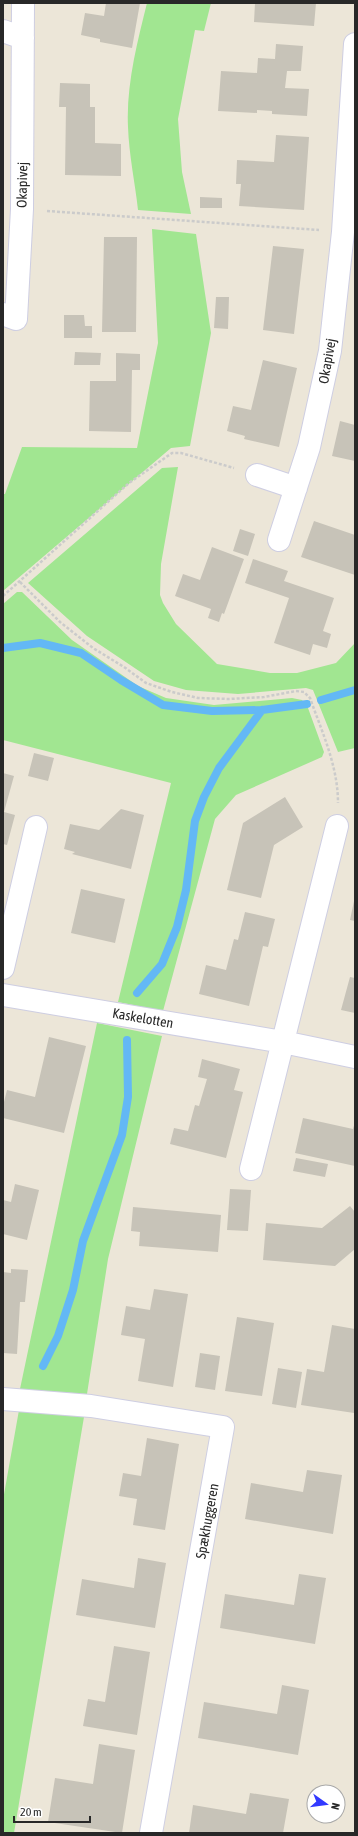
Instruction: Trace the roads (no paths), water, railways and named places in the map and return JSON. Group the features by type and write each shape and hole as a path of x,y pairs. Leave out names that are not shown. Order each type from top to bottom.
{"street":[{"name":"Okapivej","path":"3,314 16,318 22,209 23,3"},
{"path":"3,31 23,38"},
{"name":"Okapivej","path":"279,540 309,447 330,351 349,232 355,44"},
{"path":"257,475 296,488"},
{"path":"251,1169 338,826"},
{"path":"3,968 36,827"},
{"name":"Kaskelotten","path":"3,995 283,1042 355,1057"},
{"name":"Spækhuggeren","path":"3,1399 91,1406 223,1427 151,1833"}],"waterway":[{"path":"3,648 40,643 81,653 121,680 163,705 212,711 262,710 307,704"},
{"path":"321,700 355,690"},
{"path":"137,993 162,964 177,927 186,890 195,821 204,797 219,768 262,710"},
{"path":"43,1366 58,1336 73,1290 83,1241 122,1135 128,1097 127,1040"}]}
